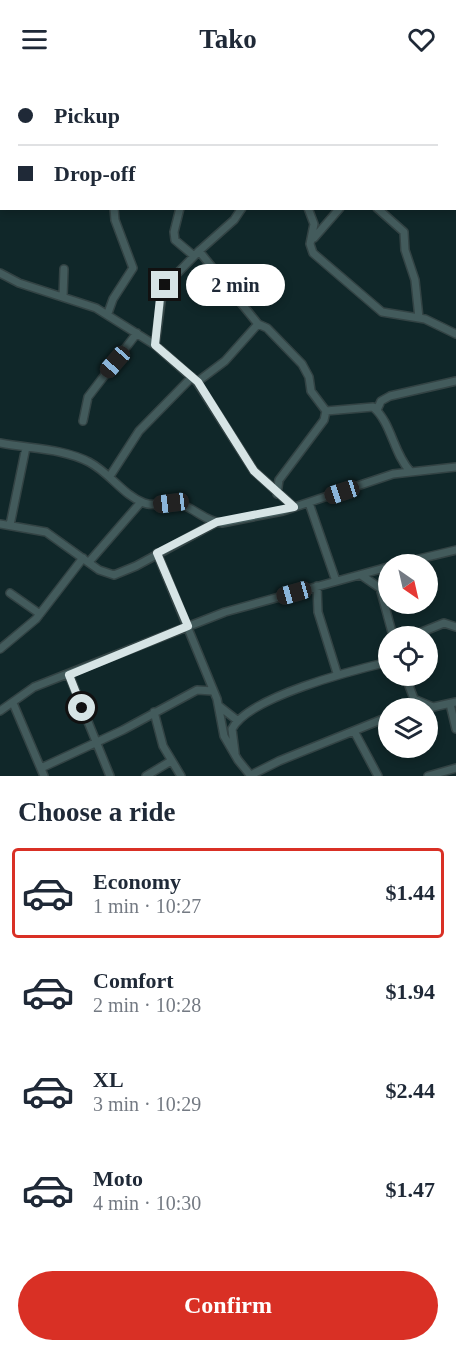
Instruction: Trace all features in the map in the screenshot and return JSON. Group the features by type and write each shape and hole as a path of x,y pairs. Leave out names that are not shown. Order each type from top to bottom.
{"street":[{"path":"108,314 113,299 133,268 115,220 114,210"},
{"path":"179,210 174,231 175,240 197,253 258,324 267,328 302,364 309,377 311,391 326,411 324,420 279,480 277,494"},
{"path":"155,345 161,291 197,253 234,220 241,210"},
{"path":"309,210 314,224 311,240 313,253 366,301 389,314 419,318 456,334"},
{"path":"311,240 338,210"},
{"path":"379,210 404,232 405,250 415,280 419,318"},
{"path":"63,297 64,269"},
{"path":"0,273 19,283 108,314 155,345 195,380 254,471 294,507"},
{"path":"110,476 139,431 195,380 225,362 258,324"},
{"path":"83,421 88,397 137,333"},
{"path":"377,410 381,401 390,396 456,381"},
{"path":"326,411 369,405 377,410 401,461 410,471"},
{"path":"0,443 79,458 110,476 141,502 149,505 171,503 184,506 217,522"},
{"path":"10,525 26,447"},
{"path":"0,524 46,532 104,573 114,575 217,522 294,507 410,471 456,467"},
{"path":"0,649 40,614 86,560 141,502"},
{"path":"309,503 336,581"},
{"path":"438,554 456,550"},
{"path":"157,553 219,706 224,736 248,775 378,721"},
{"path":"0,711 34,687 225,612 378,570"},
{"path":"362,575 380,588 390,626"},
{"path":"317,586 318,612 337,673"},
{"path":"10,593 40,614"},
{"path":"437,626 444,623 456,627"},
{"path":"235,755 232,729 251,711 308,683 337,673 378,664"},
{"path":"69,675 110,776"},
{"path":"13,704 43,772 197,690 213,691"},
{"path":"438,706 453,703 456,729"},
{"path":"219,706 238,721"},
{"path":"154,712 156,728 180,776"},
{"path":"354,731 378,776"},
{"path":"146,776 171,761"},
{"path":"428,776 456,768"}],"route":[{"path":"82,708 69,675 188,626 157,553 217,522 222,523 294,507 261,480 254,471 198,382 155,345 161,291 165,285"}]}
